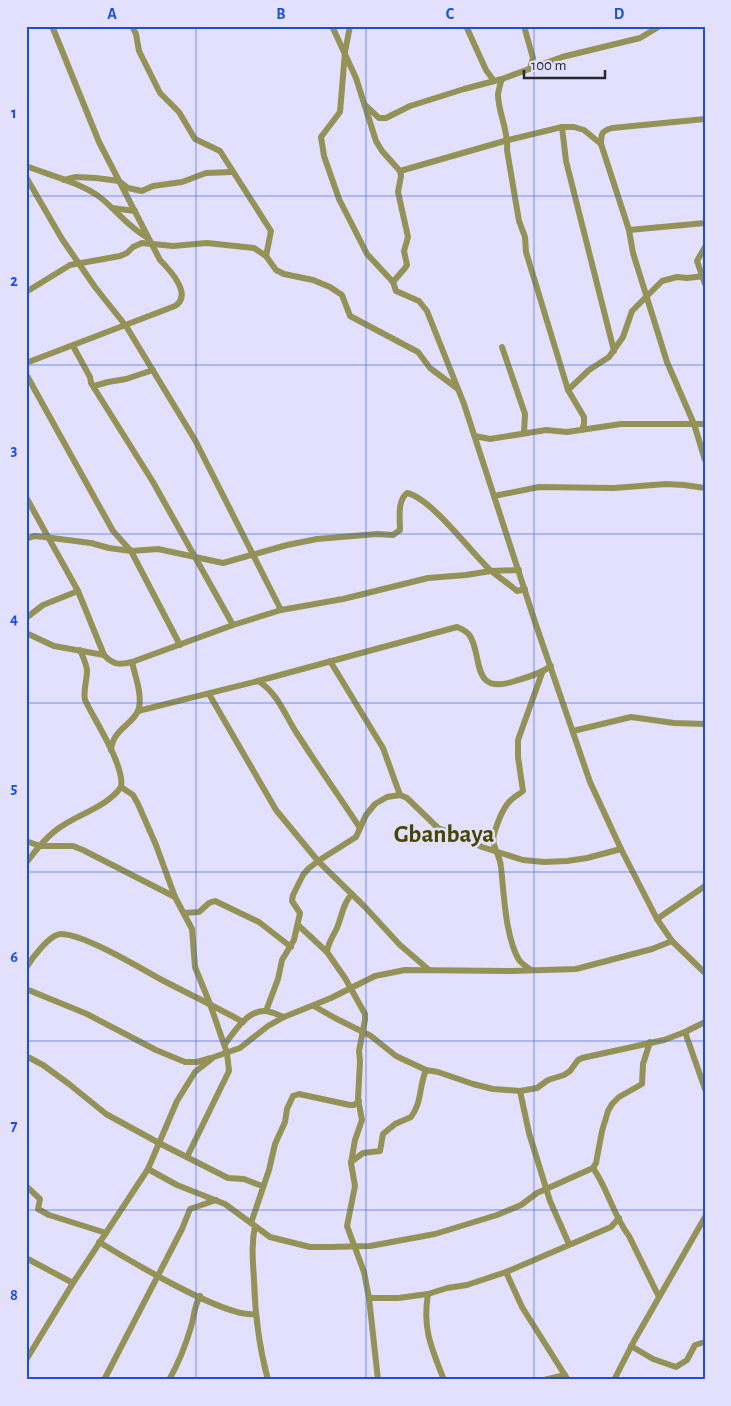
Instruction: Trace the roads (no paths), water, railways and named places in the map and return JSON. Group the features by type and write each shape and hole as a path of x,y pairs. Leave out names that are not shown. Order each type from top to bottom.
{"street":[{"path":"26,363 175,306 180,303 182,298 182,293 173,274 160,260 99,142 52,26"},
{"path":"132,26 136,34 141,56 160,93 179,112 195,139 220,151 271,231 266,256"},
{"path":"332,26 356,78 376,140 382,151 400,171 398,192 408,237 404,251 407,265 393,282"},
{"path":"350,26 345,52 340,112 321,137 324,156 339,199 367,254 393,282 396,291 419,301 427,311 459,390 475,436 590,782 621,849 657,919 672,941 705,973"},
{"path":"466,26 486,70 494,81"},
{"path":"524,26 533,58 530,68"},
{"path":"366,106 379,118 386,118 410,106 464,88 502,79 562,57 640,38 660,26"},
{"path":"502,79 498,96 508,140 507,150 519,221 525,237 526,252 568,390 584,417 582,430"},
{"path":"705,119 634,124 604,130 601,133 601,144 628,230 630,244 646,297 667,362 694,424 705,460"},
{"path":"400,171 508,140 562,127 574,127 584,130 601,144"},
{"path":"562,127 566,161 614,351"},
{"path":"26,166 92,192 150,241 173,246 207,243 254,248 266,256 276,270 284,274 313,280 330,287 342,295 350,316 418,352 430,368 459,390"},
{"path":"64,180 76,178 120,181 128,188 142,191 153,186 182,182 206,173 232,172"},
{"path":"26,178 78,263 126,326 195,440 281,610"},
{"path":"112,208 135,211"},
{"path":"628,230 705,223"},
{"path":"26,292 58,271 78,263 120,256 127,253 133,247 150,241"},
{"path":"705,247 697,261 704,276 705,284"},
{"path":"568,390 589,370 609,357 623,337 632,311 662,282 677,277 704,276"},
{"path":"73,346 90,377 91,383 153,482 233,625"},
{"path":"502,348 524,414 524,432"},
{"path":"94,386 126,379 153,370"},
{"path":"26,374 113,531 131,551 180,645"},
{"path":"475,436 490,439 524,432 546,430 567,432 621,424 705,424"},
{"path":"494,496 539,487 614,488 675,484 705,488"},
{"path":"26,539 34,536 49,537 131,551 158,549 223,563 317,539 377,534 393,535 400,530 400,502 402,496 407,493 414,494 432,508 491,571 517,591 526,589"},
{"path":"26,497 78,591 104,656 110,662 116,664 132,662 233,625 281,610 343,599 428,578 519,570"},
{"path":"26,618 43,605 78,591"},
{"path":"111,751 113,740 121,728 138,711 258,681 457,626 466,631 471,637 479,671 488,681 497,684 510,683 542,673 551,666"},
{"path":"26,633 54,646 104,656"},
{"path":"26,863 58,828 115,795 121,787 121,776 111,751 85,700 87,670 80,650"},
{"path":"330,661 384,748 400,795"},
{"path":"132,662 139,697 138,711"},
{"path":"531,970 523,964 516,952 503,900 501,866 493,841 494,832 506,806 512,798 523,791 518,757 518,740 542,673"},
{"path":"270,691 271,677"},
{"path":"258,681 265,685 284,710 295,731 360,828"},
{"path":"209,694 276,810 318,861 400,945 429,970"},
{"path":"573,731 631,717 674,723 705,724"},
{"path":"121,787 133,795 138,804 156,845 175,897 192,929 195,967 227,1053 229,1071 187,1157"},
{"path":"266,1011 278,979 282,960 291,947 298,925 300,913 293,902 293,895 303,876 318,861 356,837 366,815 375,804 388,796 400,795 407,798 438,828 456,834 482,847 532,862 554,862 587,858 621,849"},
{"path":"26,841 40,846 73,846 175,897"},
{"path":"657,919 705,886"},
{"path":"326,952 328,942 336,930 345,904 352,894"},
{"path":"184,912 199,912 209,903 215,901 259,922 291,947"},
{"path":"298,925 326,952 351,988 365,1014 359,1048 359,1101 362,1120 355,1140 351,1162 355,1186 347,1226 364,1272 369,1298 378,1380"},
{"path":"26,968 44,945 54,936 60,934 75,937 141,968 244,1022"},
{"path":"26,989 88,1014 156,1050 185,1062 197,1062 240,1048 268,1026 284,1017 314,1006 385,973 405,970 576,969 652,949 672,941"},
{"path":"314,1006 363,1031 396,1056 426,1070 480,1086 520,1091 537,1088 548,1080 564,1075 582,1058 669,1038 705,1022"},
{"path":"225,1044 244,1022 256,1013 266,1011 284,1017"},
{"path":"685,1032 705,1089"},
{"path":"148,1169 177,1185 232,1208 270,1237 278,1240 310,1247 370,1246 435,1234 521,1205 537,1193 593,1168 608,1111 619,1097 642,1084 643,1064 650,1042"},
{"path":"26,1056 43,1065 106,1114 228,1178 244,1179 262,1186"},
{"path":"26,1360 99,1242 148,1169 178,1101 195,1072 214,1057"},
{"path":"351,1162 363,1153 380,1151 384,1134 395,1124 411,1117 420,1096 420,1084 426,1070"},
{"path":"520,1091 532,1142 550,1201 569,1244"},
{"path":"268,1380 258,1338 252,1240 253,1225 262,1186 269,1170 275,1144 285,1122 287,1109 293,1096 299,1094 350,1105 354,1105 359,1101"},
{"path":"593,1168 608,1194 618,1218 659,1297"},
{"path":"26,1186 40,1199 38,1209 49,1215 106,1233"},
{"path":"104,1380 190,1209 216,1200"},
{"path":"614,1380 631,1346 705,1217"},
{"path":"369,1298 398,1298 428,1294 447,1288 467,1285 506,1272 611,1227 618,1218"},
{"path":"99,1242 157,1276 200,1296 238,1312 248,1315 256,1314"},
{"path":"26,1258 73,1283"},
{"path":"506,1272 522,1307 566,1377 544,1380"},
{"path":"428,1294 426,1311 427,1331 431,1350 444,1380"},
{"path":"169,1380 175,1370 190,1330 194,1308 200,1296"},
{"path":"631,1346 653,1359 676,1367 686,1360 695,1346 705,1342"}],"district":[{"name":"Gbanbaya","path":"444,834"}]}
